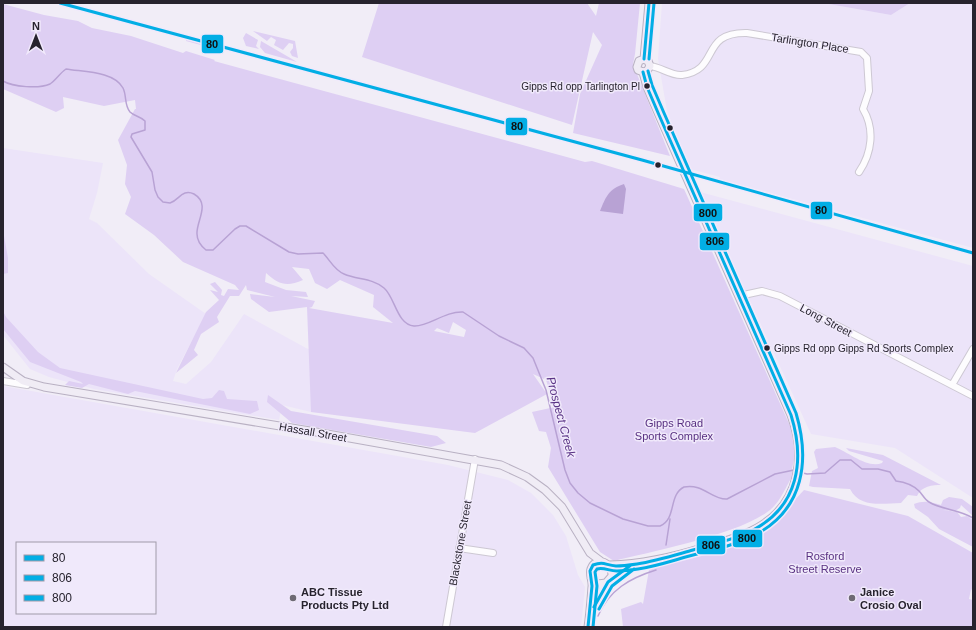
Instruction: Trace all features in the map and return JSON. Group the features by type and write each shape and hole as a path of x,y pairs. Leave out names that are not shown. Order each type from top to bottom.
{"main road":[{"path":"644,59 649,3"},
{"path":"643,72 647,71 650,66 648,61 644,59"},
{"path":"588,627 592,586 592,567 595,563 602,562 610,566 633,564 694,550 755,529 779,510 788,497 796,478 799,465 799,442 792,418 647,87 643,72 638,70 637,67 639,61 644,59"},
{"name":"Hassall Street","path":"3,367 23,381 44,387 474,459 501,465 527,476 545,490 562,507 590,553 602,562"},
{"name":"Hassall Street","path":"590,553 592,567"},
{"path":"590,615 606,583 612,576 633,564"},
{"path":"610,566 612,576"},
{"path":"591,578 598,584 606,583"}],"street":[{"name":"Tarlington Place","path":"650,66 674,74 682,75 692,72 701,68 719,39 727,34 736,33 747,33 861,52 867,58 869,91 863,109 870,120 870,142 869,156 860,172"},
{"name":"Long Street","path":"739,296 762,292 780,296 973,396"},
{"path":"952,385 973,349"},
{"path":"3,381 44,387"},
{"name":"Blackstone Street","path":"446,627 474,459"},
{"path":"460,548 493,553"}],"shaded area":[{"path":"662,3 823,3 891,15 910,3 973,3 973,248 719,179 720,177 690,169 667,111 658,59"},
{"path":"3,148 103,163 97,193 89,219 97,223 149,274 206,314 177,369 173,381 186,384 211,362 244,314 306,348 330,357 311,412 282,405 279,420 94,389 49,377 30,369 3,335"},
{"path":"624,184 626,189 623,214 600,211 604,201 611,191"},
{"path":"700,192 973,266 973,498 895,448 811,434"},
{"path":"3,386 448,465 508,480 531,493 553,515 566,536 578,575 585,587 581,627 3,627"}],"green space":[{"path":"379,3 587,3 596,16 599,3 640,3 633,64 670,156 573,133 580,94 602,45 593,32 572,125 362,57"},
{"path":"823,3 910,3 891,15"},
{"name":"Gipps Road Sports Complex","path":"3,4 44,15 78,21 92,28 131,36 183,53 186,51 215,60 214,61 585,162 592,161 684,189 791,428 795,455 792,469 795,472 775,505 763,515 746,524 700,540 614,561 600,552 548,467 551,448 546,432 539,431 532,412 555,407 545,377 544,379 533,374 547,394 475,433 311,412 307,307 269,312 251,299 250,294 275,297 247,290 246,285 239,296 230,296 217,317 219,322 201,334 194,350 198,355 176,373 206,312 219,300 210,290 218,292 210,284 215,282 222,290 221,295 224,296 228,289 239,290 235,285 183,262 154,235 125,214 131,197 125,184 127,165 118,140 136,109 135,100 104,106 63,97 64,108 56,112 3,89","holes":["292,267 309,269 315,283 327,289 340,280 374,295 373,307 393,323 309,308 312,307 315,301 291,296 308,297 306,292 286,290 265,282 266,273 283,284 292,284 303,280","453,322 466,330 464,337 434,331 437,328 449,333"]},
{"path":"253,31 295,41 298,58 292,56 290,52 293,48 293,44 289,43 283,50 274,45 276,40 271,37 267,41"},
{"path":"246,33 258,40 256,46 259,49 246,46 243,38"},
{"path":"186,39 223,49 223,51 186,41"},
{"path":"261,41 297,62 265,53 260,47"},
{"path":"3,230 8,258 8,273 3,274"},
{"path":"3,311 6,317 38,352 60,368 203,399 212,398 219,390 224,391 227,399 257,401 259,410 250,414 135,391 128,394 89,384 82,388 65,385 69,381 83,384 30,362 3,329"},
{"path":"268,395 291,411 437,436 446,443 431,447 292,423 267,402"},
{"path":"835,447 871,464 882,463 883,461 849,451 846,448 883,455 941,485 924,488 917,496 908,495 901,503 880,504 873,504 860,500 850,489 809,486 812,471 818,468 814,452 816,449"},
{"name":"Rosford Street Reserve","path":"804,490 908,516 973,553 973,592 971,589 969,599 973,600 973,627 623,627 621,609 641,602 643,604 649,570 760,537"},
{"path":"949,497 962,499 973,507 973,516 961,505 960,508 955,511 943,510 957,512 961,517 967,516 973,520 973,547 939,529 928,517 915,508 914,504 921,502 931,502 941,505 943,500"}],"waterway":[{"name":"Prospect Creek","path":"3,81 19,86 45,86 50,84 66,69 98,73 113,78 119,82 123,88 128,109 130,112 145,121 145,130 132,134 131,137 152,172 155,190 158,197 163,202 170,203 186,193 193,194 199,198 202,203 202,213 197,229 197,237 202,247 206,250 213,250 235,229 240,226 246,226 289,252 298,254 323,253 341,272 349,276 375,282 388,292 400,316 408,324 419,326 456,312 463,312 499,336 524,348 533,358 546,390 565,470 570,483 578,493 590,503 623,519 648,526 660,526 669,518 676,495 684,487 697,487 717,497 727,499 775,474 794,470"},
{"name":"Prospect Creek","path":"799,472 807,474 825,473 840,460 851,460 862,469 878,469 890,472 896,481 914,487 934,505 962,513 973,518"},
{"path":"666,545 670,519"},
{"path":"598,616 608,599 621,586 646,573 656,570"}],"transit line":[{"name":"80","path":"60,3 642,160 973,253"},
{"name":"806","path":"644,59 649,3"},
{"name":"800","path":"649,59 654,3"},
{"name":"800","path":"593,627 597,586 595,572 597,569 602,568 622,571 653,566 727,546 757,534 773,523 785,511 794,497 802,465 802,448 796,413 664,113 652,85 648,71"},
{"name":"806","path":"588,627 592,586 590,571 593,565 602,563 621,566 651,561 723,542 753,530 768,520 780,508 789,495 797,465 795,432 791,415 659,115 647,87 643,72"},
{"name":"806","path":"594,607 608,582 631,565"},
{"name":"800","path":"599,609 612,586 634,569"}],"place":[{"name":"Gipps Rd opp Tarlington Pl","path":"647,86"},
{"name":"Gipps Rd opp Gipps Rd Sports Complex","path":"767,348"},
{"name":"ABC Tissue Products Pty Ltd","path":"293,598"},
{"name":"Janice Crosio Oval","path":"852,598"}]}
